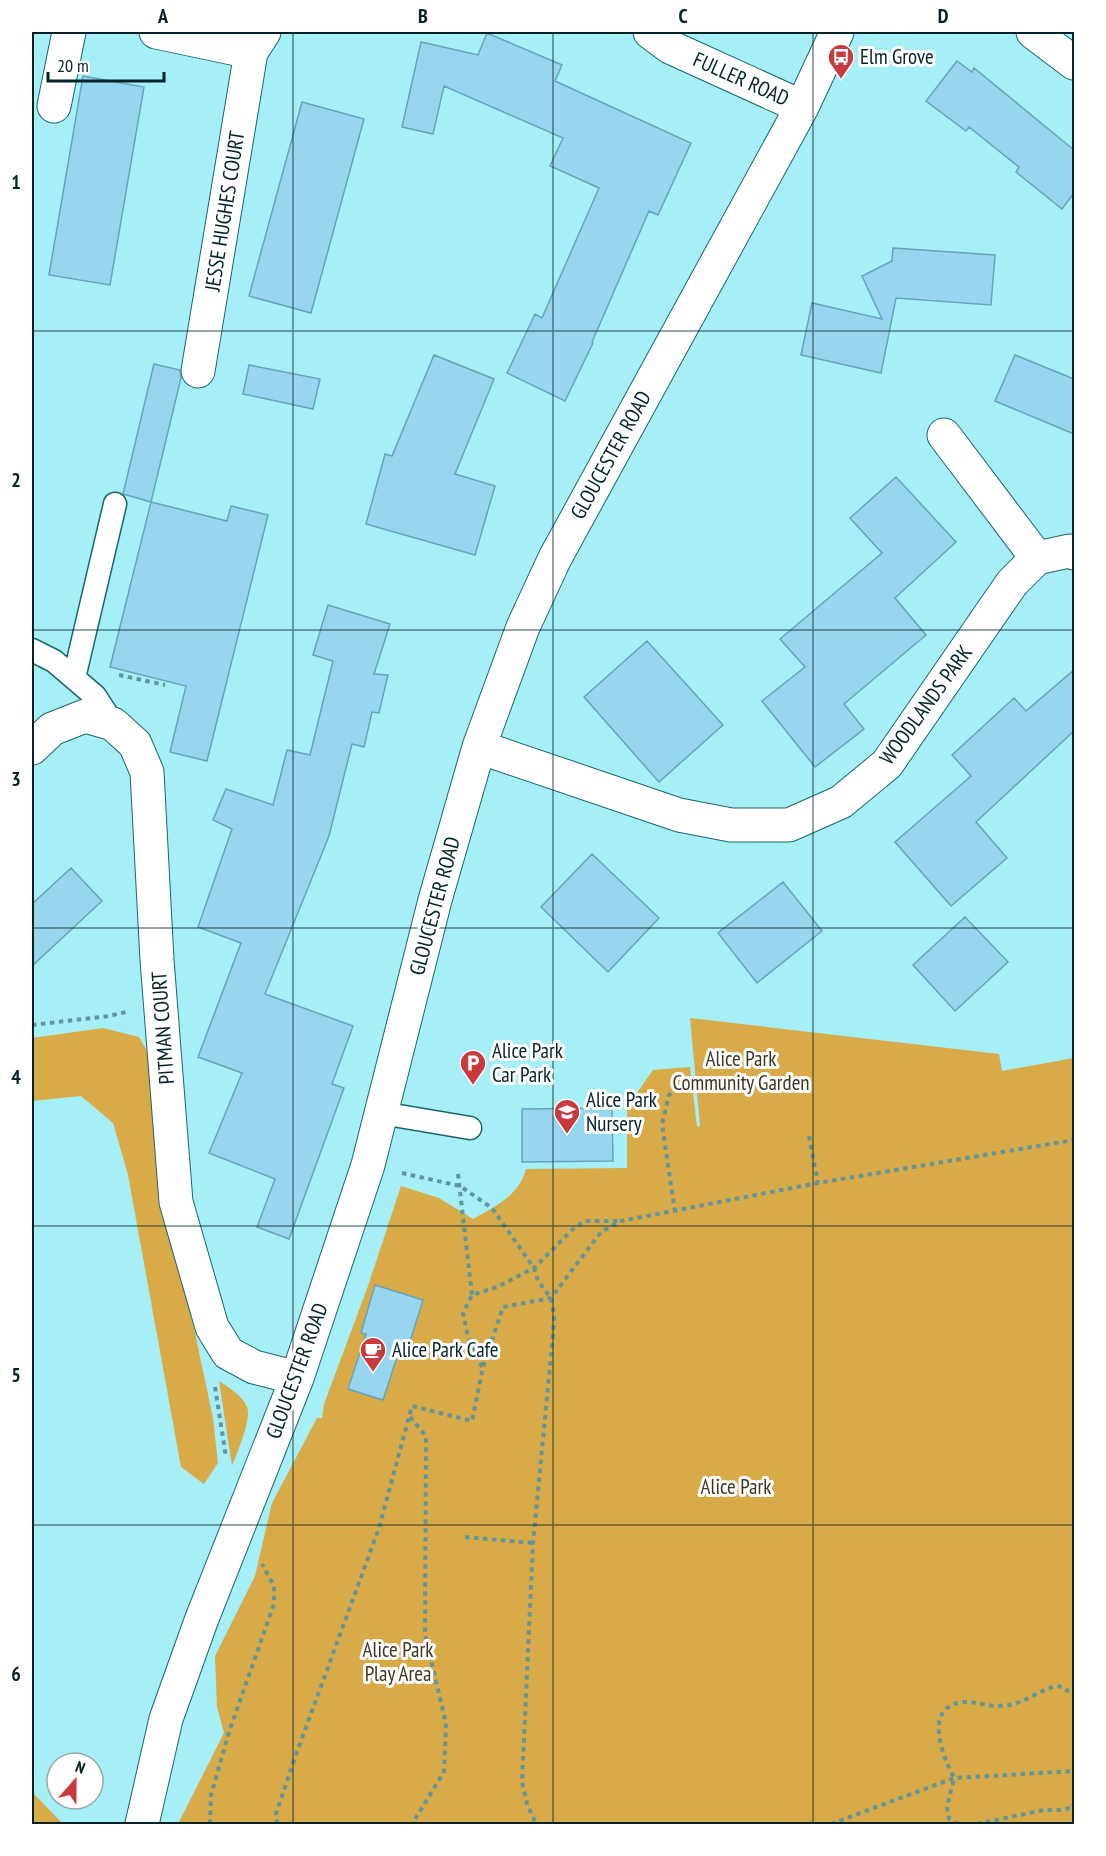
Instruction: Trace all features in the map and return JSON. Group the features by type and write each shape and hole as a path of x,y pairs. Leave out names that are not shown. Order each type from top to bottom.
{"street":[{"path":"54,106 69,32"},
{"name":"JESSE HUGHES COURT","path":"156,32 257,42 198,371"},
{"name":"FULLER ROAD","path":"650,32 670,47 802,107"},
{"name":"GLOUCESTER ROAD","path":"142,1824 166,1719 201,1621 297,1378 368,1165 435,900 479,747 523,627 555,558 802,107 837,32"},
{"path":"1033,32 1074,63"},
{"path":"944,435 1037,558 1069,551 1074,553"},
{"name":"WOODLANDS PARK","path":"479,747 679,815 731,825 789,825 842,802 887,764 1012,583 1037,558"},
{"name":"PITMAN COURT","path":"32,748 52,729 85,716 113,724 135,744 147,772 157,960 176,1202 212,1327 228,1353 254,1367 297,1378"}],"lane":[{"path":"74,678 114,504"},
{"path":"32,650 54,661 95,696 113,724"},
{"path":"381,1113 470,1128"}],"path":[{"path":"116,674 165,685"},
{"path":"32,1025 109,1016"},
{"path":"675,1212 662,1124 669,1095 683,1086 696,1082"},
{"path":"809,1136 818,1183"},
{"path":"472,1296 497,1287 534,1268 573,1229 585,1221 621,1221 818,1183 1074,1140"},
{"path":"368,1165 460,1186 492,1208 534,1268 538,1281 551,1298 554,1316 553,1335 533,1543 522,1782 527,1804 536,1824"},
{"path":"458,1174 472,1296 463,1313 468,1337 483,1367"},
{"path":"277,1824 276,1814 294,1760 379,1528 412,1406 472,1421 483,1367 503,1307 551,1298 601,1232 621,1221"},
{"path":"214,1381 227,1461"},
{"path":"410,1417 426,1436 425,1635 446,1723 444,1772 412,1824"},
{"path":"210,1824 212,1795 229,1732 274,1604 274,1586 267,1571 237,1530"},
{"path":"465,1537 533,1543"},
{"path":"958,1824 949,1819 947,1807 954,1778 943,1757 939,1742 939,1723 944,1711 952,1704 968,1702 1008,1706 1056,1686 1074,1696"},
{"path":"1074,1764 1074,1779"},
{"path":"831,1824 954,1778 1074,1771"},
{"path":"977,1824 1044,1810 1062,1810 1073,1807 1074,1803"}],"green space":[{"name":"Alice Park","path":"690,1018 999,1054 1002,1071 1074,1058 1074,1824 178,1824 224,1733 217,1707 215,1656 255,1576 272,1503 317,1418 322,1418 324,1404 368,1286 401,1186 439,1198 473,1219 498,1205 512,1193 523,1178 526,1169 627,1168 627,1107 653,1070 690,1067 697,1127 700,1126"},
{"path":"103,1028 139,1037 155,1065 163,1182 213,1418 218,1463 204,1484 181,1467 128,1175 113,1123 81,1096 32,1101 32,1038"},
{"path":"219,1381 242,1399 248,1412 243,1436 232,1466"},
{"path":"32,1792 45,1805 45,1811 50,1811 63,1824 32,1824"}],"building":[{"path":"487,33 562,65 555,81 691,143 658,215 649,211 593,343 565,401 507,373 535,314 542,318 599,188 550,166 563,138 444,86 433,134 402,127 421,42 478,55"},
{"path":"957,61 972,72 974,68 1074,150 1074,193 1062,209 1016,172 1019,167 969,127 966,131 926,101"},
{"path":"83,76 144,87 110,285 49,275"},
{"path":"302,102 364,119 311,313 249,296"},
{"path":"893,248 995,255 991,305 896,298 881,373 801,355 812,303 882,319 862,276 892,261"},
{"path":"434,355 494,379 455,474 495,486 475,555 366,524 385,454 392,456"},
{"path":"1015,355 1074,379 1074,434 995,401"},
{"path":"154,364 180,370 181,378 151,502 123,494"},
{"path":"249,365 320,379 313,409 243,394"},
{"path":"896,477 956,542 895,598 926,635 844,704 864,729 815,767 762,701 805,667 780,639 882,553 850,518"},
{"path":"151,502 227,521 231,506 268,515 207,761 170,752 186,686 110,667"},
{"path":"328,605 390,624 374,674 388,675 379,713 372,712 364,747 352,744 329,836 265,994 353,1026 332,1084 344,1088 289,1239 257,1227 275,1179 209,1153 242,1073 198,1057 241,943 198,927 232,829 213,820 226,789 273,805 287,750 310,755 333,661 313,655"},
{"path":"647,641 723,725 659,782 584,697"},
{"path":"1074,670 1074,731 976,822 1007,858 951,906 895,842 971,776 952,755 1014,698 1026,711"},
{"path":"592,854 659,918 608,972 541,907"},
{"path":"71,868 102,901 32,966 32,904"},
{"path":"783,882 822,931 757,983 718,933"},
{"path":"965,917 1008,962 955,1011 913,965"},
{"name":"Alice Park Nursery","path":"612,1108 613,1161 522,1162 522,1109"},
{"path":"375,1285 423,1300 408,1348 401,1345 383,1400 348,1389 366,1334 361,1333"}],"place":[{"name":"Elm Grove","path":"841,80"},
{"name":"Alice Park Car Park","path":"473,1086"},
{"name":"Alice Park Nursery","path":"567,1135"},
{"name":"Alice Park Cafe","path":"373,1373"}],"park label":[{"name":"Alice Park Community Garden","path":"741,1071"},
{"name":"Alice Park Play Area","path":"398,1662"}]}
